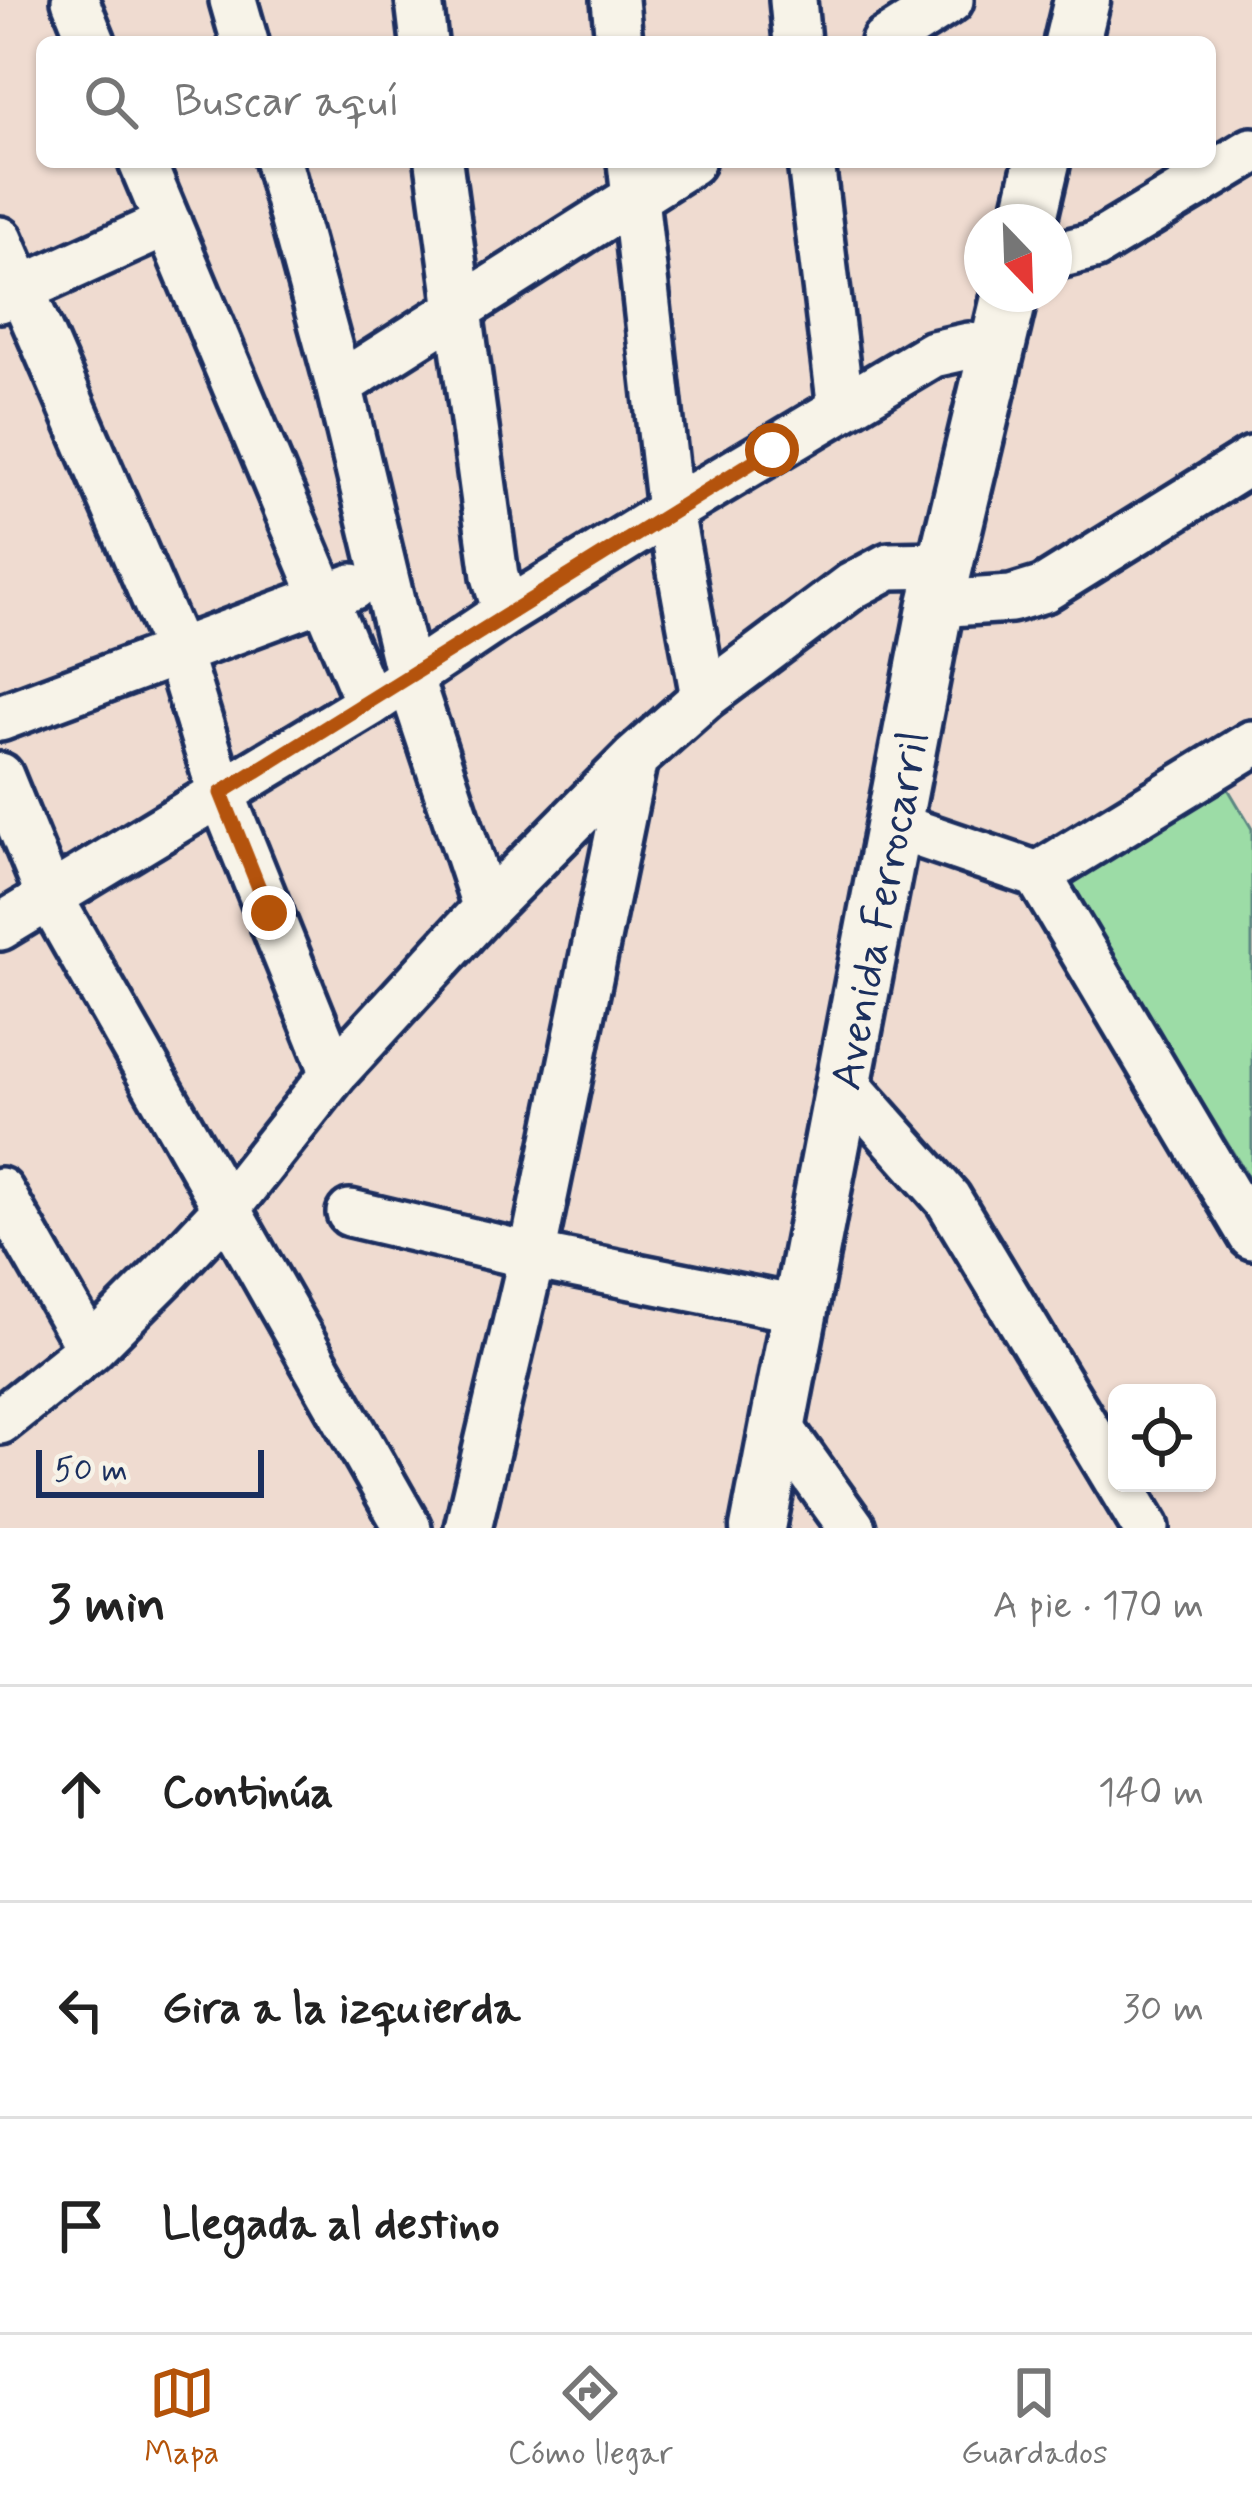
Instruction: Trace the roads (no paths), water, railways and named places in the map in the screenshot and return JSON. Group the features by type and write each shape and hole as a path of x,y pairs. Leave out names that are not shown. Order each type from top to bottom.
{"main road":[{"path":"1073,36 1082,0"},
{"path":"1032,204 1041,168"},
{"name":"Avenida Ferrocarril","path":"758,1528 940,585 1006,312"}],"street":[{"path":"75,0 90,36"},
{"path":"233,0 243,36"},
{"path":"419,0 423,36"},
{"path":"615,0 618,36"},
{"path":"793,0 796,36"},
{"path":"893,36 950,0"},
{"path":"1072,252 1094,246 1252,151"},
{"path":"145,168 369,704"},
{"path":"280,168 409,676 486,908"},
{"path":"440,168 495,576 506,612"},
{"path":"338,386 458,307 632,179 670,168"},
{"path":"812,168 841,409"},
{"path":"632,179 670,511 704,698"},
{"path":"10,295 168,223"},
{"path":"0,240 10,295 177,650 221,793 334,1073"},
{"path":"0,927 369,704 670,511 934,353 969,346 997,349"},
{"path":"0,1420 90,1349 227,1208 334,1073 486,908 634,759 704,698 852,586 889,566 940,585 1011,599 1044,589 1252,460"},
{"path":"0,718 384,574"},
{"path":"468,1528 532,1256 634,759"},
{"path":"1038,875 1246,760"},
{"path":"0,776 50,898 408,1528"},
{"path":"892,825 1038,875 1249,1226"},
{"path":"845,1084 948,1199 1108,1464"},
{"path":"0,1191 90,1349"},
{"path":"350,1213 532,1256 797,1309"},
{"path":"779,1426 852,1528"},
{"path":"1125,1492 1146,1528"}]}
